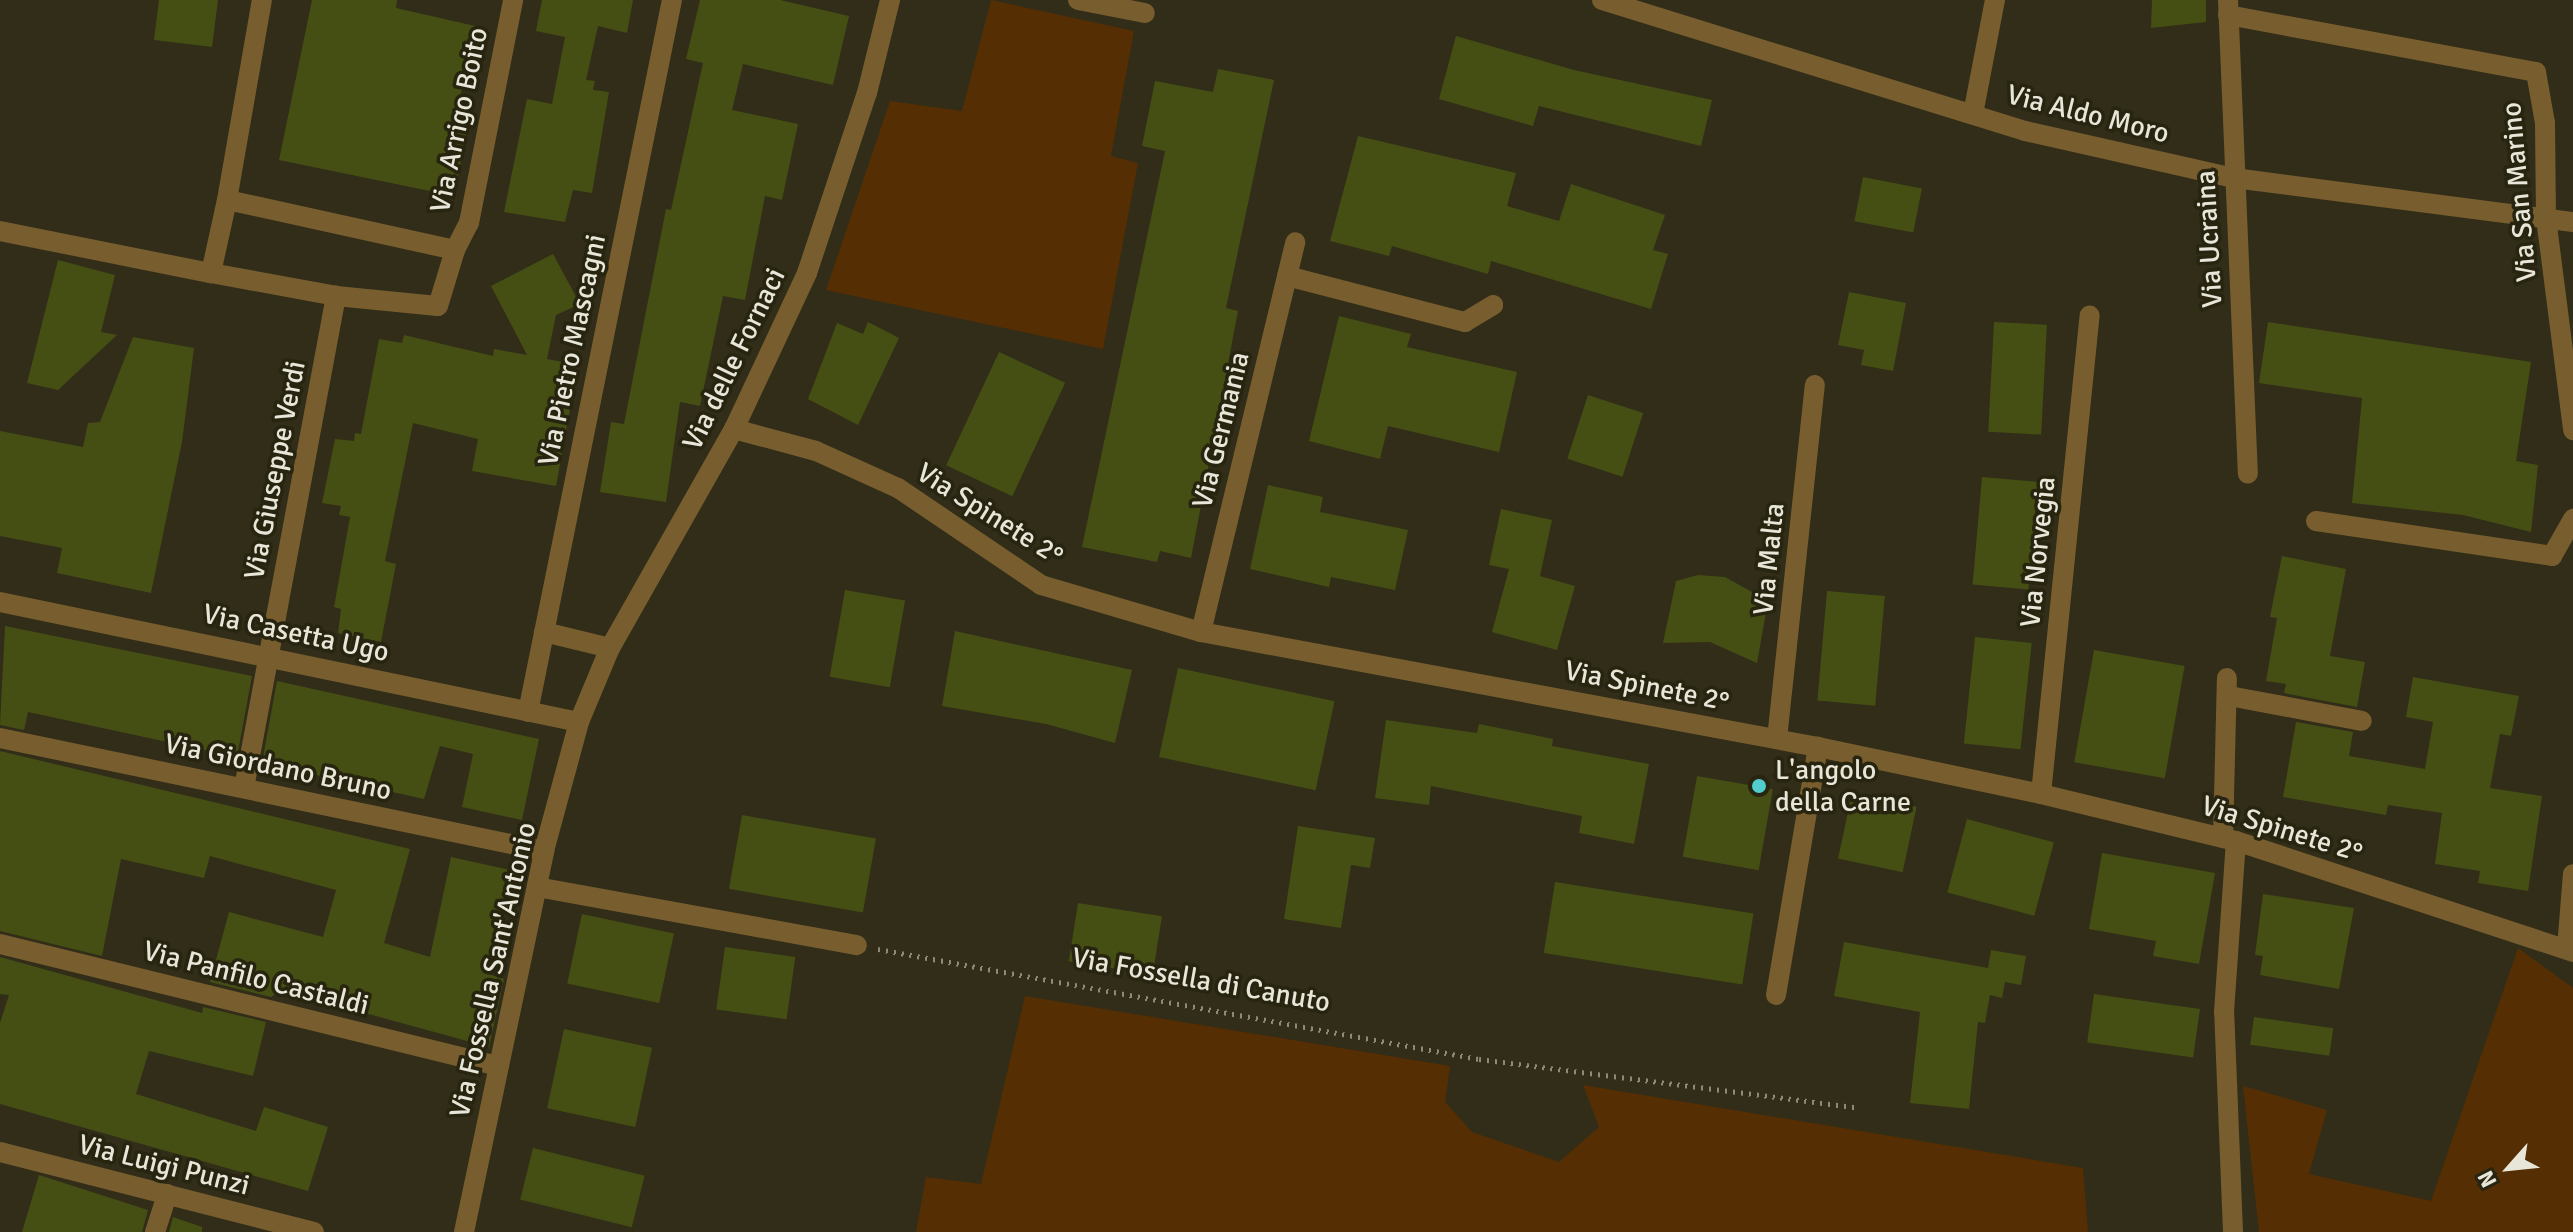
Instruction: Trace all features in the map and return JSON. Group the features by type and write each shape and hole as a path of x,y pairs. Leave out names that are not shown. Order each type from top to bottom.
{"street":[{"path":"211,273 262,0"},
{"name":"Via Arrigo Boito","path":"336,296 438,306 455,250 469,223 513,0"},
{"name":"Via Pietro Mascagni","path":"528,712 672,0"},
{"name":"Via delle Fornaci","path":"579,722 610,648 734,429 807,273 867,93 890,0"},
{"path":"1078,0 1145,13"},
{"name":"Via Aldo Moro","path":"1602,0 2025,131 2234,178 2573,222"},
{"path":"1973,114 1995,0"},
{"name":"Via Ucraina","path":"2228,7 2248,474"},
{"name":"Via San Marino","path":"2228,7 2536,72 2545,123 2546,218 2573,430"},
{"path":"227,200 455,250"},
{"path":"0,231 336,296"},
{"name":"Via Germania","path":"1201,632 1295,242"},
{"path":"1287,276 1465,322 1493,305"},
{"name":"Via Giuseppe Verdi","path":"244,788 336,296"},
{"name":"Via Norvegia","path":"2041,794 2090,315"},
{"name":"Via Malta","path":"1777,739 1815,385"},
{"name":"Via Spinete 2°","path":"734,429 816,451 898,488 1041,585 1201,632 1777,739 2041,794 2229,840 2570,950"},
{"path":"2316,521 2552,556 2573,519"},
{"name":"Via Casetta Ugo","path":"0,602 270,655 579,722"},
{"path":"544,632 610,648"},
{"path":"2233,1232 2224,1012 2229,840 2228,687 2362,721"},
{"name":"Via Fossella Sant'Antonio","path":"464,1232 544,851 579,722"},
{"name":"Via Giordano Bruno","path":"0,738 544,851"},
{"path":"1776,995 1818,747"},
{"path":"2570,950 2573,874"},
{"path":"537,887 857,945"},
{"name":"Via Panfilo Castaldi","path":"0,944 498,1066"},
{"name":"Via Luigi Punzi","path":"0,1152 314,1232"},
{"path":"155,1232 167,1194"}],"path":[{"name":"Via Fossella di Canuto","path":"857,945 1479,1059 1859,1108"}],"shaded area":[{"path":"991,0 1134,31 1111,156 1138,163 1103,349 826,290 890,101 962,111"},
{"path":"2518,948 2573,988 2573,1232 2259,1232 2243,1086 2327,1110 2309,1174 2431,1201"},
{"path":"1025,996 1450,1066 1445,1102 1472,1132 1559,1162 1599,1127 1583,1085 2083,1168 2088,1232 916,1232 926,1177 981,1184"}],"building":[{"path":"159,0 218,0 212,47 154,40"},
{"path":"312,0 397,0 396,8 475,26 455,122 468,125 454,196 279,160"},
{"path":"542,0 633,0 627,33 598,26 586,80 595,81 593,90 609,92 592,193 573,190 565,222 504,212 527,99 552,104 565,37 536,31"},
{"path":"700,0 780,0 849,16 833,85 743,64 732,110 798,124 782,200 765,196 745,300 723,296 700,406 680,402 666,502 600,492 611,422 624,424 666,209 671,210 703,63 686,59"},
{"path":"2152,0 2206,0 2206,22 2151,28"},
{"path":"1456,36 1574,70 1712,100 1701,146 1539,106 1533,126 1439,99"},
{"path":"1218,69 1274,80 1226,308 1238,311 1191,558 1160,551 1157,562 1082,547 1165,151 1142,146 1155,81 1213,92"},
{"path":"1358,136 1516,173 1507,206 1559,221 1571,184 1665,215 1653,250 1668,254 1651,309 1491,261 1488,274 1392,246 1389,256 1330,241"},
{"path":"1863,177 1922,188 1913,233 1854,221"},
{"path":"553,254 580,304 556,315 547,359 578,365 556,486 472,471 478,439 413,423 385,561 396,564 381,642 338,633 341,609 334,607 350,517 339,515 341,506 322,503 335,439 354,441 355,433 361,434 379,339 402,343 404,335 493,356 494,349 527,355 491,286"},
{"path":"58,260 115,275 101,332 117,335 58,390 27,383"},
{"path":"1849,292 1906,303 1893,371 1861,365 1864,350 1838,345"},
{"path":"1339,316 1411,334 1407,347 1517,372 1499,452 1388,426 1380,459 1309,441"},
{"path":"868,322 899,338 858,425 808,399 837,323 863,334"},
{"path":"1994,322 2047,325 2041,435 1988,432"},
{"path":"2268,322 2531,362 2516,461 2538,465 2531,532 2463,515 2352,503 2362,398 2259,383"},
{"path":"133,337 194,348 182,442 151,593 57,573 62,548 0,536 0,431 83,447 88,423 100,422"},
{"path":"999,352 1065,383 1012,496 946,465"},
{"path":"1588,395 1643,413 1622,477 1567,459"},
{"path":"1982,477 2038,482 2028,589 1973,585"},
{"path":"1268,485 1323,497 1320,512 1408,530 1395,590 1331,577 1329,587 1250,569"},
{"path":"1501,509 1552,520 1540,576 1575,586 1557,650 1492,632 1509,569 1489,565"},
{"path":"2282,556 2346,569 2330,656 2365,662 2357,707 2284,693 2286,684 2266,681 2277,618 2270,617"},
{"path":"1698,575 1725,577 1768,601 1757,663 1710,642 1663,643 1676,581"},
{"path":"845,590 905,601 890,687 830,677"},
{"path":"1827,591 1885,596 1875,706 1817,701"},
{"path":"5,626 252,676 237,757 28,712 24,730 0,725"},
{"path":"955,631 1132,670 1115,743 1046,724 942,706"},
{"path":"1975,637 2032,643 2021,749 1964,743"},
{"path":"2094,650 2185,666 2165,778 2074,762"},
{"path":"1178,668 1335,701 1316,790 1159,757"},
{"path":"2413,677 2519,696 2511,736 2500,734 2490,788 2542,796 2528,891 2478,883 2480,871 2435,864 2442,813 2388,805 2386,815 2283,797 2296,722 2353,732 2349,756 2425,769 2433,722 2406,717"},
{"path":"277,681 539,739 522,820 462,807 473,754 440,746 424,799 262,763"},
{"path":"1386,720 1477,733 1479,724 1553,739 1552,746 1649,764 1634,844 1579,833 1582,816 1431,786 1429,805 1375,798"},
{"path":"0,751 410,849 384,943 430,957 451,857 510,870 488,974 504,979 489,1047 281,990 271,997 210,982 229,912 323,937 336,890 210,856 204,878 121,859 102,956 0,931"},
{"path":"1697,776 1773,789 1759,870 1683,857"},
{"path":"1852,793 1917,807 1903,872 1838,859"},
{"path":"742,815 876,839 863,912 729,889"},
{"path":"1967,819 2054,842 2034,916 1947,892"},
{"path":"1298,826 1375,838 1370,868 1351,865 1341,928 1284,919"},
{"path":"2102,853 2215,873 2199,964 2153,956 2156,941 2089,929"},
{"path":"1555,882 1754,913 1742,985 1544,953"},
{"path":"2263,894 2354,908 2339,989 2260,975 2263,956 2255,955"},
{"path":"1078,903 1162,916 1153,975 1069,961"},
{"path":"582,914 674,934 659,1003 567,983"},
{"path":"1844,942 1988,968 1991,950 2026,956 2021,985 2005,982 2002,998 1990,995 1985,1023 1978,1022 1969,1109 1910,1103 1920,1012 1834,996"},
{"path":"725,947 795,957 787,1019 716,1009"},
{"path":"0,957 202,1013 203,1007 266,1022 253,1076 149,1051 136,1094 256,1131 264,1107 328,1127 308,1191 0,1104 0,1023 9,995 0,994"},
{"path":"2094,994 2200,1009 2193,1057 2087,1043"},
{"path":"2254,1017 2333,1028 2329,1056 2250,1045"},
{"path":"564,1029 652,1048 635,1127 547,1108"},
{"path":"533,1148 645,1176 632,1227 520,1199"},
{"path":"39,1175 148,1210 142,1232 22,1232"},
{"path":"173,1217 202,1227 202,1232 169,1232"}],"place":[{"name":"L'angolo della Carne","path":"1759,786"}]}
